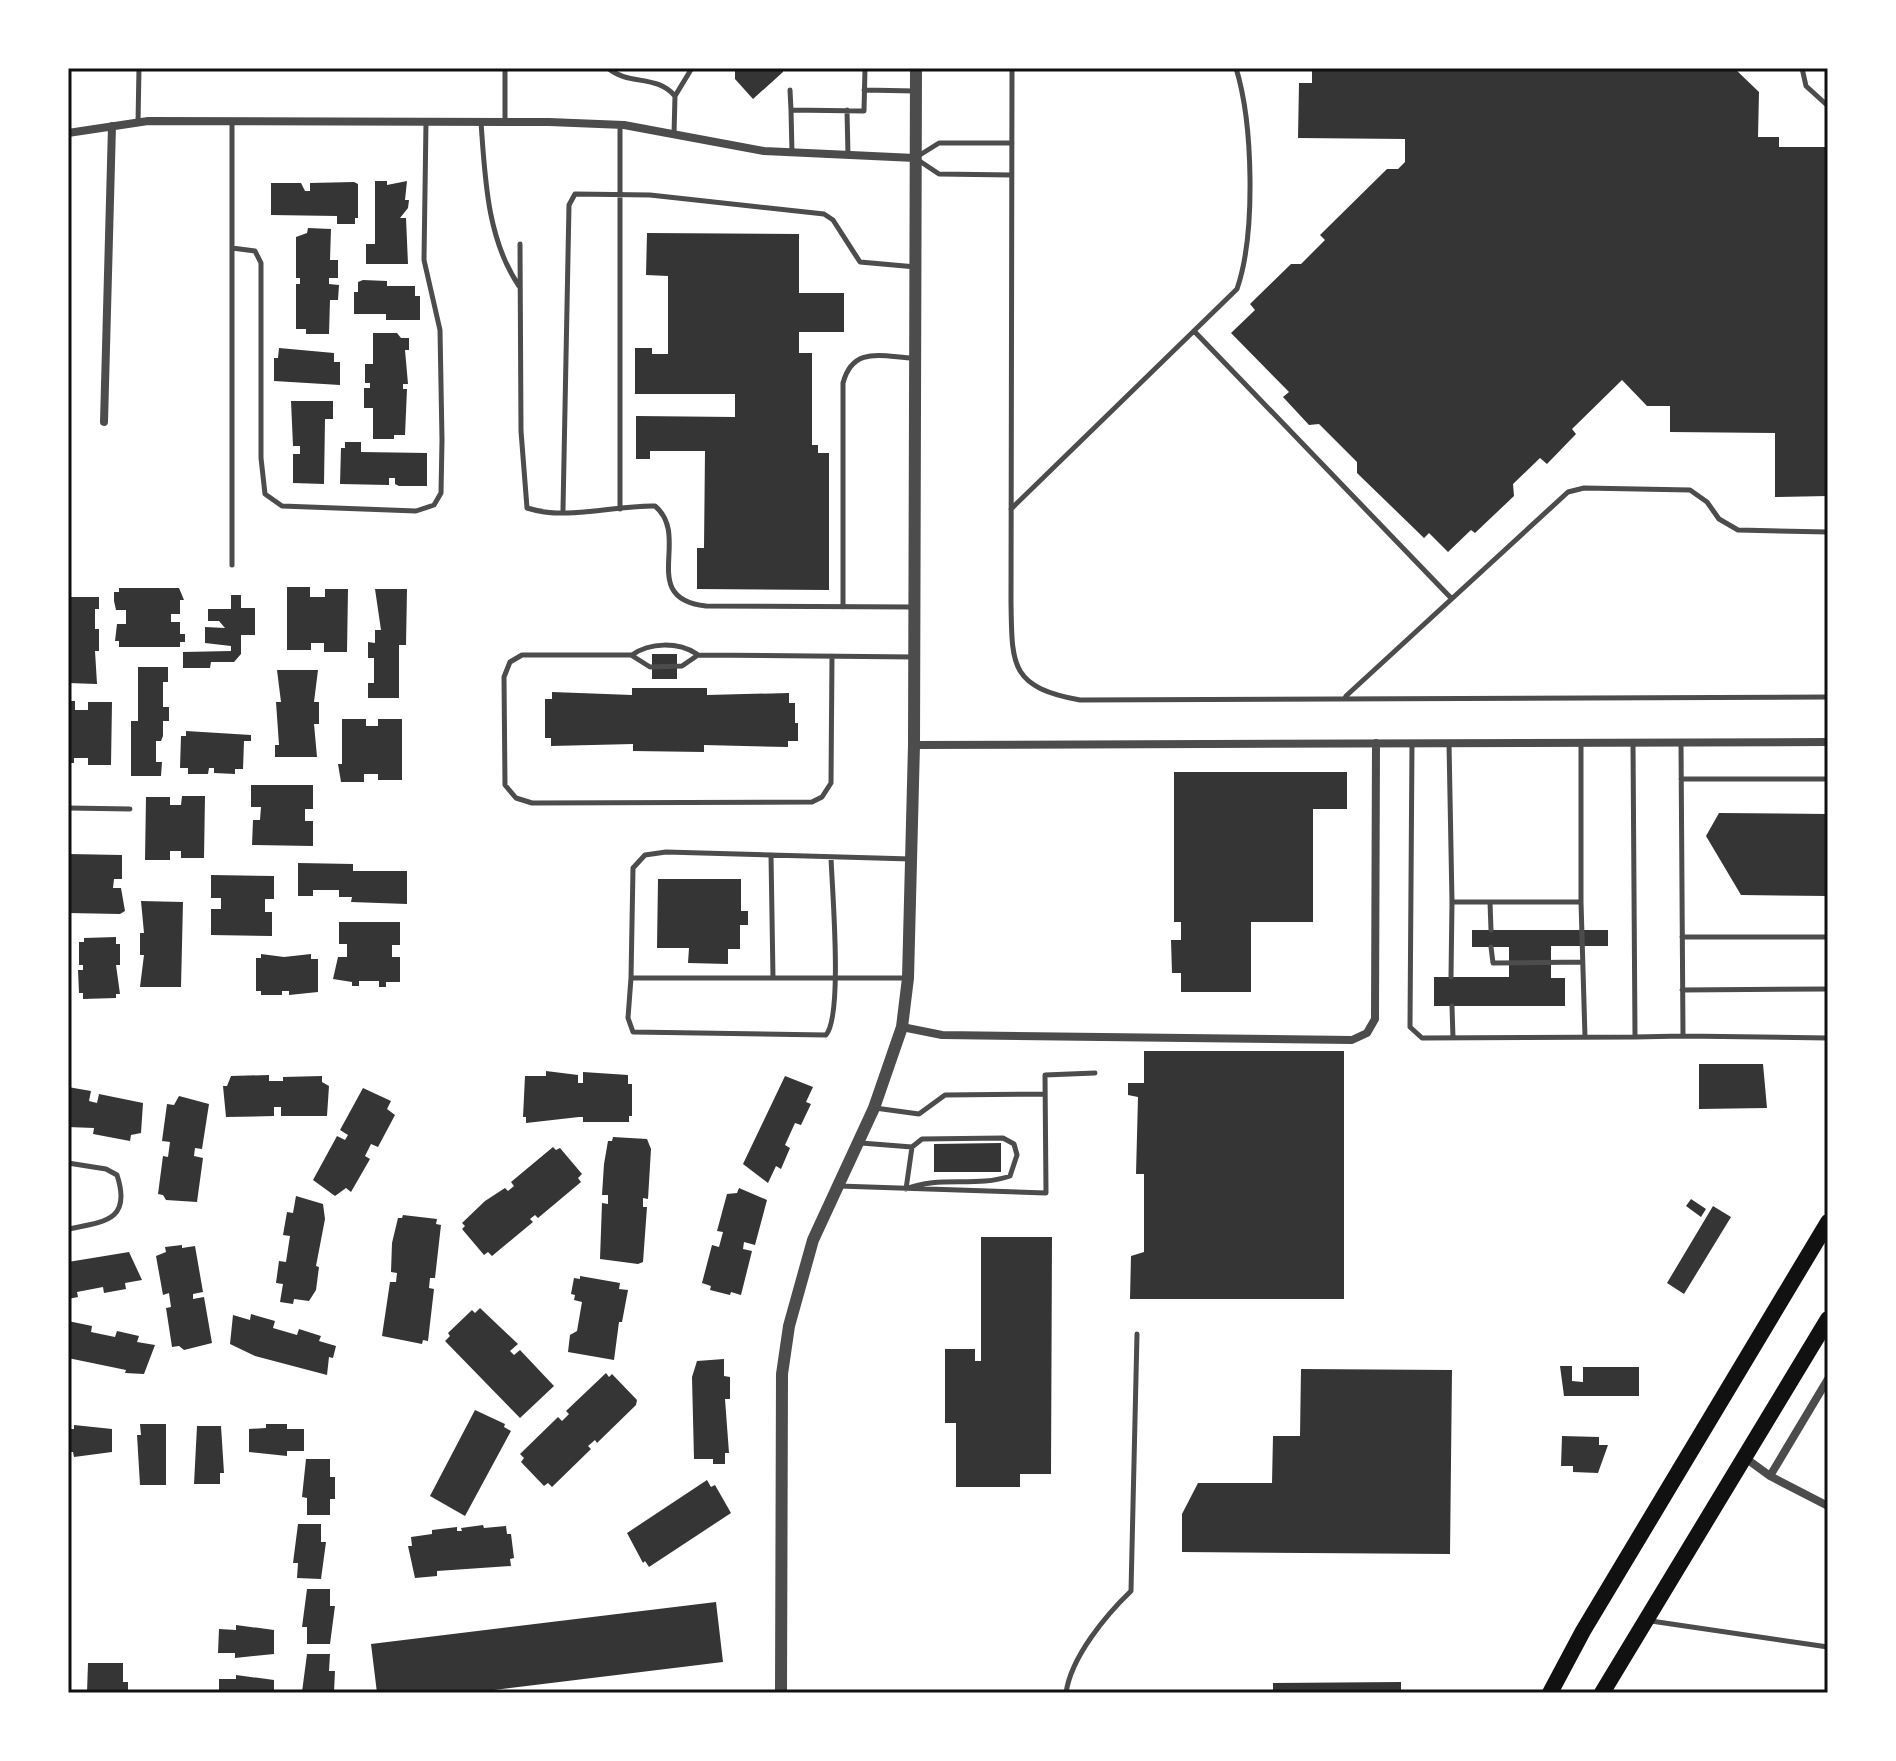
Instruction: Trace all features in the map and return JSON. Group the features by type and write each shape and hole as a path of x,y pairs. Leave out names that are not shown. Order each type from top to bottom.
{"main road":[{"path":"1550,1693 1583,1631 1828,1222"},
{"path":"1602,1693 1828,1319"}],"street":[{"path":"781,1693 782,1374 789,1326 803,1271 874,1108 902,1027 908,978 913,859 915,657 916,68"},
{"path":"68,133 138,123 505,122 620,125 792,153 915,158"},
{"path":"104,422 112,126"},
{"path":"914,745 1828,742"},
{"path":"902,1027 942,1035 1352,1040 1367,1033 1375,1019 1376,743"},
{"path":"1770,1476 1828,1379"},
{"path":"1744,1457 1770,1476 1828,1506"}],"lane":[{"path":"138,123 139,68"},
{"path":"505,68 505,122"},
{"path":"608,68 624,78 657,81 675,96"},
{"path":"674,135 675,96 692,68"},
{"path":"791,110 864,111 865,68"},
{"path":"1012,68 1012,652 1027,684 1051,695 1080,700 1828,697"},
{"path":"1011,510 1237,289 1245,262 1248,128 1236,68"},
{"path":"1802,68 1806,86 1828,106"},
{"path":"790,90 792,153"},
{"path":"864,90 916,91"},
{"path":"847,110 848,156"},
{"path":"232,122 232,565"},
{"path":"232,248 255,251 261,263 260,448 265,494 282,506 416,511 434,505 442,483 440,330 424,260 426,122"},
{"path":"481,122 496,237 504,264 521,288"},
{"path":"620,125 620,509"},
{"path":"1012,143 939,143 915,158 939,174 1012,175"},
{"path":"563,510 569,205 575,194 620,193 824,214 833,220 860,262 916,267"},
{"path":"520,244 524,502 532,510 609,512 655,506 663,513 669,535 670,585 685,602 706,606 915,607"},
{"path":"1194,331 1451,598"},
{"path":"843,607 843,415 847,366 853,360 871,356 915,358"},
{"path":"1344,698 1559,498 1577,489 1690,490 1707,502 1719,519 1738,530 1828,532"},
{"path":"631,655 645,646 684,646 698,655"},
{"path":"832,656 831,783 822,797 812,802 532,803 516,798 503,778 504,677 510,662 522,655 631,655 650,667 675,667 698,655 832,656 915,657"},
{"path":"1412,742 1410,1027 1422,1038 1828,1038"},
{"path":"1681,742 1683,1036"},
{"path":"1449,743 1451,977"},
{"path":"1581,743 1585,1037"},
{"path":"1633,743 1635,1037"},
{"path":"1681,779 1828,779"},
{"path":"68,808 130,809"},
{"path":"831,857 835,978 833,1022 826,1035 633,1032 628,1018 633,868 637,860 645,855 666,852 913,859"},
{"path":"771,855 773,978"},
{"path":"1452,902 1581,902"},
{"path":"1490,902 1491,930"},
{"path":"1682,937 1828,937"},
{"path":"1491,947 1493,963 1582,962"},
{"path":"631,978 908,978"},
{"path":"1682,990 1828,989"},
{"path":"1452,1006 1453,1038"},
{"path":"838,1186 1046,1193 1045,1075 1095,1073"},
{"path":"874,1108 919,1114 945,1095 1045,1094"},
{"path":"1003,1138 1014,1144 1017,1155 1010,1176 993,1182 923,1182 906,1189 912,1147 922,1139 1003,1138"},
{"path":"858,1142 912,1147"},
{"path":"68,1163 106,1169 117,1175 121,1187 119,1212 111,1221 68,1229"},
{"path":"1066,1693 1071,1670 1118,1604 1131,1591 1137,1334"},
{"path":"1646,1620 1828,1647"}],"building":[{"path":"735,68 783,68 783,72 753,99 735,79"},
{"path":"1312,68 1734,68 1759,92 1758,137 1779,137 1779,147 1828,147 1828,496 1775,497 1775,433 1670,432 1670,406 1647,406 1622,380 1572,429 1576,434 1547,464 1540,458 1513,484 1514,496 1475,533 1471,530 1448,552 1429,533 1424,538 1357,473 1357,462 1319,424 1309,425 1283,397 1289,392 1231,333 1255,310 1250,304 1291,264 1301,264 1325,240 1320,235 1387,169 1398,169 1405,162 1405,139 1298,138 1299,83 1312,83"},
{"path":"375,181 387,181 387,185 407,181 405,200 409,200 408,208 400,218 406,218 408,264 366,264 366,244 375,244"},
{"path":"271,183 301,183 305,191 310,191 310,183 358,184 358,218 355,218 355,224 337,224 337,216 271,215"},
{"path":"308,228 331,229 330,260 338,260 338,278 329,278 329,284 339,285 338,300 330,300 329,334 306,334 306,329 296,329 296,284 300,284 300,278 296,278 296,237 307,233"},
{"path":"647,233 799,234 799,293 844,293 844,332 799,332 799,353 812,353 812,445 818,445 818,453 829,453 829,590 697,589 697,548 704,548 705,451 650,451 650,459 636,459 636,416 735,417 735,394 635,394 635,348 652,348 652,354 668,354 668,276 646,275"},
{"path":"387,281 387,286 415,286 415,296 420,296 420,320 386,320 386,314 354,314 354,292 358,292 358,282"},
{"path":"373,333 397,333 401,338 409,338 409,350 405,350 408,384 403,384 403,389 407,389 405,435 394,435 394,439 373,439 373,408 364,408 364,388 370,388 370,383 365,383 365,364 373,364"},
{"path":"279,348 334,353 334,362 340,362 340,385 274,381 274,358 278,358"},
{"path":"291,401 333,401 333,419 325,419 324,484 293,483 293,454 300,454 300,446 293,446"},
{"path":"345,442 361,442 361,452 427,453 427,486 399,486 395,484 395,478 389,478 389,485 340,484 341,448 345,448"},
{"path":"287,587 310,587 310,597 325,597 325,589 348,589 347,652 324,652 324,643 311,643 311,650 287,650"},
{"path":"119,588 179,588 184,600 180,600 180,614 171,614 171,622 180,622 180,634 185,634 185,642 180,642 180,647 119,647 119,641 115,641 117,624 126,624 126,610 116,610 114,592 119,592"},
{"path":"375,589 407,589 406,645 399,645 399,698 368,698 368,683 374,683 374,658 368,658 368,642 375,643 375,630 381,630"},
{"path":"231,595 241,595 241,608 255,608 255,635 241,635 241,654 234,662 211,662 210,668 183,668 183,652 231,651 231,646 205,643 205,627 225,628 219,621 208,621 208,609 231,609"},
{"path":"68,597 99,597 99,609 95,609 95,629 99,629 99,651 95,651 97,684 68,683"},
{"path":"652,654 677,654 677,679 652,679"},
{"path":"138,667 168,667 168,682 163,682 163,707 169,707 169,721 163,721 163,736 161,741 156,741 156,762 162,762 161,776 131,776 131,721 138,721"},
{"path":"277,670 318,670 314,702 319,702 319,724 314,724 317,757 275,757 275,745 279,745 276,702 281,702"},
{"path":"632,688 707,688 707,695 789,693 789,703 795,703 798,741 788,741 788,747 704,745 704,752 633,751 633,744 551,746 551,738 545,738 545,699 552,699 552,692 632,695"},
{"path":"68,701 75,701 75,710 88,710 88,702 112,702 111,765 88,765 88,758 74,758 74,763 68,763"},
{"path":"342,719 366,719 366,726 378,726 378,719 402,719 402,780 378,780 378,774 364,774 364,782 341,782 338,764 342,764"},
{"path":"186,731 251,735 251,741 244,741 243,769 235,769 235,774 214,773 214,768 209,768 208,774 188,774 188,768 180,768 181,736 186,736"},
{"path":"1174,772 1347,772 1347,809 1313,809 1313,922 1251,922 1251,992 1181,992 1181,973 1172,973 1171,940 1181,940 1181,922 1174,922"},
{"path":"251,785 313,785 313,809 305,809 305,821 313,821 313,846 252,845 253,820 260,820 261,807 251,807"},
{"path":"182,796 205,796 204,858 181,858 181,851 170,851 170,860 145,860 146,797 170,797 170,805 181,805"},
{"path":"1719,813 1828,814 1828,896 1741,895 1706,836"},
{"path":"68,854 122,855 122,879 114,879 113,888 121,888 125,911 120,914 68,913"},
{"path":"298,863 353,864 353,871 407,871 407,904 351,902 352,897 339,897 339,890 313,890 313,896 298,896"},
{"path":"211,875 274,876 274,899 265,899 265,912 272,912 272,936 211,935 211,909 221,909 221,898 211,898"},
{"path":"658,879 741,879 741,911 748,911 748,925 740,925 740,949 728,949 728,964 688,963 689,948 657,948"},
{"path":"141,901 183,902 181,987 140,987 144,955 140,955 140,933 144,933"},
{"path":"339,922 400,922 400,945 392,945 392,957 400,957 400,982 386,982 386,987 379,987 379,981 359,981 359,986 352,986 352,982 333,979 338,957 347,957 347,944 339,944"},
{"path":"1472,930 1608,930 1608,946 1551,946 1551,978 1565,978 1565,1006 1434,1006 1434,977 1509,977 1509,947 1472,947"},
{"path":"116,937 116,944 120,944 120,965 116,965 120,994 116,994 116,998 83,999 83,993 79,993 78,970 83,970 83,965 79,965 79,942 84,942 84,938"},
{"path":"261,954 284,957 311,954 311,959 318,959 318,992 289,995 289,991 282,991 282,995 261,995 261,991 256,991 256,958 261,958"},
{"path":"1144,1051 1344,1051 1344,1299 1130,1299 1131,1256 1144,1252 1144,1174 1136,1174 1138,1097 1128,1095 1128,1083 1144,1083"},
{"path":"1699,1064 1763,1064 1767,1108 1699,1109"},
{"path":"546,1071 578,1075 578,1083 583,1083 583,1072 628,1075 628,1084 632,1084 632,1116 629,1116 629,1122 583,1122 583,1117 579,1117 526,1123 526,1117 523,1117 525,1076 546,1076"},
{"path":"269,1075 269,1081 283,1081 283,1077 322,1076 322,1082 329,1086 327,1116 281,1116 281,1107 274,1107 274,1116 226,1117 223,1086 227,1086 231,1076"},
{"path":"785,1076 813,1087 806,1102 811,1104 801,1125 795,1123 785,1145 790,1148 781,1169 776,1166 768,1183 743,1164"},
{"path":"68,1087 91,1091 89,1101 97,1103 99,1094 143,1103 141,1133 131,1135 130,1141 93,1134 94,1128 68,1127"},
{"path":"363,1088 391,1101 387,1109 395,1115 378,1147 371,1144 365,1156 370,1159 351,1192 346,1188 335,1196 313,1180 337,1136 345,1140 348,1135 340,1130"},
{"path":"179,1096 209,1104 202,1149 195,1148 194,1156 203,1158 197,1202 166,1200 158,1194 163,1156 168,1157 170,1142 162,1141 167,1104 174,1105"},
{"path":"613,1137 647,1139 651,1149 648,1199 643,1198 643,1207 647,1207 643,1262 638,1264 600,1259 602,1203 608,1204 608,1195 602,1195 604,1164 608,1141 612,1141"},
{"path":"1001,1143 1001,1172 934,1172 934,1144"},
{"path":"553,1147 556,1150 560,1148 582,1174 578,1178 581,1182 538,1218 535,1215 530,1219 533,1222 492,1256 488,1252 484,1255 462,1229 465,1226 462,1223 485,1201 514,1186 511,1182"},
{"path":"739,1188 767,1200 755,1245 744,1242 743,1249 752,1251 741,1295 731,1292 730,1295 710,1290 711,1286 702,1283 712,1245 719,1247 723,1232 717,1231 727,1194 737,1193"},
{"path":"296,1196 323,1204 325,1219 316,1266 319,1267 316,1290 309,1301 294,1299 293,1304 280,1302 283,1284 276,1283 279,1261 286,1262 290,1236 283,1235 287,1212 293,1213"},
{"path":"1691,1199 1706,1209 1701,1217 1686,1206"},
{"path":"1713,1206 1731,1217 1684,1294 1667,1283"},
{"path":"403,1215 437,1219 436,1224 441,1225 435,1278 430,1278 429,1288 434,1289 428,1341 423,1340 422,1344 382,1336 390,1282 396,1282 397,1273 391,1272 392,1243 398,1218"},
{"path":"981,1237 1052,1237 1051,1474 1020,1474 1020,1487 956,1487 956,1423 945,1423 945,1349 975,1349 975,1361 981,1361"},
{"path":"182,1245 182,1248 195,1246 203,1292 193,1294 193,1299 204,1297 212,1343 184,1350 179,1346 172,1347 166,1308 171,1307 169,1293 163,1295 156,1256 166,1252 165,1247"},
{"path":"129,1252 142,1280 125,1283 126,1289 104,1293 103,1287 77,1292 78,1297 68,1299 68,1262"},
{"path":"580,1276 620,1283 619,1289 628,1290 622,1322 619,1322 614,1360 568,1352 570,1335 577,1331 582,1302 574,1300 575,1295 571,1294 574,1278 580,1279"},
{"path":"480,1308 518,1344 510,1351 514,1355 520,1350 554,1386 520,1418 445,1341 450,1336 448,1333 472,1310 475,1313"},
{"path":"251,1314 275,1321 273,1328 297,1335 299,1329 321,1336 319,1341 336,1346 333,1358 329,1357 327,1375 255,1356 230,1344 233,1315 250,1320"},
{"path":"68,1321 92,1326 91,1332 115,1337 117,1331 139,1336 137,1342 155,1345 144,1374 125,1373 126,1370 68,1358"},
{"path":"724,1359 724,1376 730,1377 730,1399 725,1399 729,1453 725,1453 725,1464 713,1464 713,1459 694,1459 692,1377 697,1361"},
{"path":"1560,1366 1572,1366 1572,1381 1583,1382 1583,1367 1639,1367 1639,1396 1564,1396"},
{"path":"1301,1369 1452,1370 1450,1554 1182,1552 1182,1514 1198,1483 1272,1483 1273,1436 1300,1436"},
{"path":"606,1373 609,1377 612,1374 637,1400 636,1405 597,1443 595,1440 588,1446 591,1449 552,1487 548,1483 544,1486 521,1462 524,1458 520,1454 558,1417 562,1421 569,1414 566,1411"},
{"path":"475,1410 505,1424 504,1427 511,1431 465,1516 430,1496"},
{"path":"140,1424 166,1424 166,1485 140,1485 137,1435 141,1435"},
{"path":"266,1424 287,1424 287,1429 304,1429 304,1451 287,1451 287,1456 249,1452 249,1429 266,1428"},
{"path":"74,1425 112,1429 112,1452 74,1457 73,1452 68,1452 68,1429 74,1429"},
{"path":"197,1426 221,1426 224,1473 220,1473 220,1484 194,1484"},
{"path":"1562,1436 1599,1437 1599,1445 1608,1445 1598,1473 1573,1472 1573,1466 1561,1466"},
{"path":"306,1459 330,1459 330,1477 335,1477 335,1499 330,1499 330,1515 307,1515 307,1498 302,1497"},
{"path":"707,1480 711,1487 715,1485 731,1513 649,1567 645,1561 643,1563 627,1533"},
{"path":"298,1524 321,1524 321,1542 326,1542 321,1579 297,1578 298,1563 293,1563"},
{"path":"483,1525 484,1528 506,1526 507,1534 511,1534 514,1558 510,1559 511,1566 437,1571 437,1576 415,1578 408,1546 412,1546 411,1537 432,1534 432,1530 457,1527 457,1531 462,1531 461,1528"},
{"path":"307,1589 330,1589 330,1606 335,1606 330,1644 307,1644 307,1627 302,1627"},
{"path":"716,1602 723,1662 470,1693 377,1693 371,1644"},
{"path":"236,1625 274,1630 274,1654 235,1658 235,1653 218,1653 219,1629 236,1630"},
{"path":"307,1654 330,1654 329,1671 335,1671 334,1692 302,1692"},
{"path":"88,1663 123,1663 123,1682 128,1682 128,1693 87,1693"},
{"path":"236,1675 274,1680 274,1693 219,1693 219,1679 236,1679"},
{"path":"1401,1682 1401,1693 1273,1693 1273,1683"}]}
